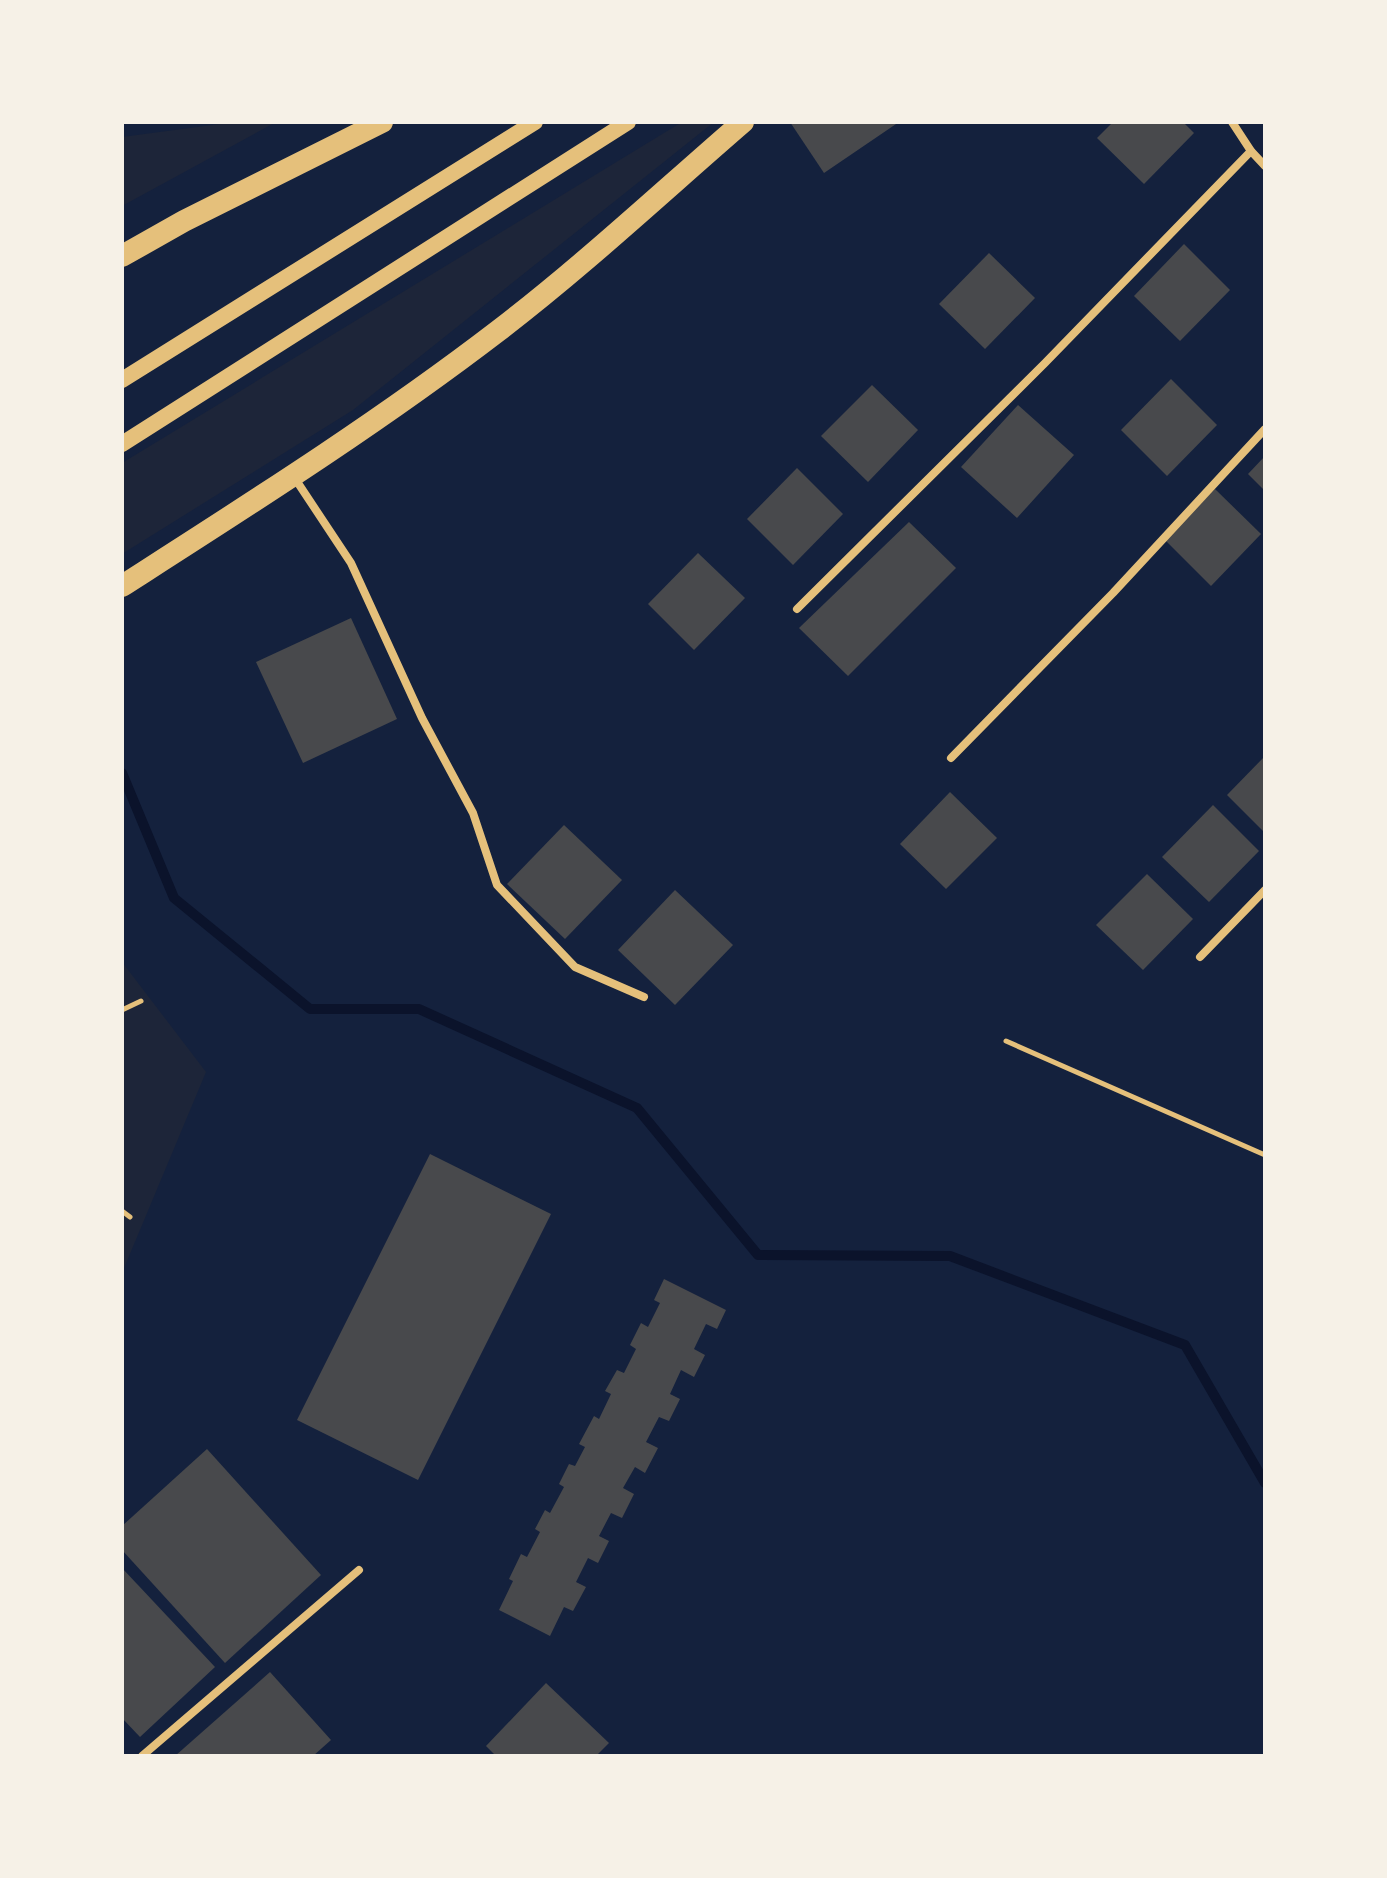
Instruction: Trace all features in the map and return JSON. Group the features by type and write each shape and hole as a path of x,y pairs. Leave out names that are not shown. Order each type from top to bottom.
{"highway":[{"path":"122,256 184,221 382,122"},
{"path":"122,586 366,428 502,328 743,122"}],"main road":[{"path":"122,380 535,122"},
{"path":"122,444 628,122"}],"street":[{"path":"1232,122 1265,166"},
{"path":"797,609 1045,363 1251,151"},
{"path":"951,758 1113,593 1265,429"},
{"path":"294,476 351,563 422,718 473,813 497,885 575,967 644,997"},
{"path":"1200,957 1265,890"},
{"path":"142,1756 359,1570"}],"path":[{"path":"122,1010 141,1001"},
{"path":"1006,1041 1265,1155"},
{"path":"122,1211 130,1217"}],"shaded area":[{"path":"235,122 276,122 122,206 122,137"},
{"path":"682,122 714,122 353,410 122,554 122,463"},
{"path":"122,962 206,1072 122,1273"}],"building":[{"path":"790,122 899,122 824,173"},
{"path":"1113,122 1183,122 1194,133 1144,184 1097,138"},
{"path":"1184,244 1230,290 1180,341 1134,296"},
{"path":"989,253 1035,298 985,349 939,304"},
{"path":"1171,379 1217,425 1167,476 1121,430"},
{"path":"872,385 918,430 868,482 821,436"},
{"path":"1018,405 1074,455 1017,518 961,467"},
{"path":"1265,456 1265,491 1248,474"},
{"path":"797,468 843,514 793,565 747,519"},
{"path":"1215,489 1261,534 1211,586 1165,540"},
{"path":"909,522 956,568 848,676 799,628"},
{"path":"698,553 745,598 694,650 648,604"},
{"path":"351,618 397,719 303,763 256,662"},
{"path":"1265,756 1265,833 1227,795"},
{"path":"950,792 997,838 946,889 900,844"},
{"path":"1213,805 1259,851 1209,902 1162,857"},
{"path":"564,825 622,880 565,939 507,884"},
{"path":"1147,874 1193,919 1143,970 1096,925"},
{"path":"675,890 733,945 675,1005 618,950"},
{"path":"430,1154 551,1214 418,1480 297,1420"},
{"path":"664,1279 726,1310 717,1329 706,1324 694,1349 705,1355 694,1377 681,1370 670,1394 680,1399 669,1421 659,1417 646,1442 658,1448 645,1473 635,1467 623,1488 634,1494 622,1518 611,1513 599,1536 609,1541 598,1563 588,1558 576,1582 586,1587 573,1611 564,1607 550,1636 499,1610 513,1581 509,1579 521,1554 527,1557 540,1532 535,1529 545,1510 550,1513 564,1487 559,1484 569,1464 575,1466 585,1447 579,1444 594,1416 599,1419 611,1394 605,1391 617,1370 624,1373 636,1349 630,1345 641,1323 648,1327 660,1303 654,1300"},
{"path":"207,1449 321,1575 225,1663 122,1550 122,1526"},
{"path":"122,1568 215,1667 140,1737 122,1718"},
{"path":"270,1672 331,1740 313,1756 175,1756"},
{"path":"546,1683 609,1743 596,1756 496,1756 486,1746"}],"waterway":[{"path":"122,773 174,898 310,1009 419,1009 637,1108 758,1255 950,1256 1185,1345 1265,1483"}]}
